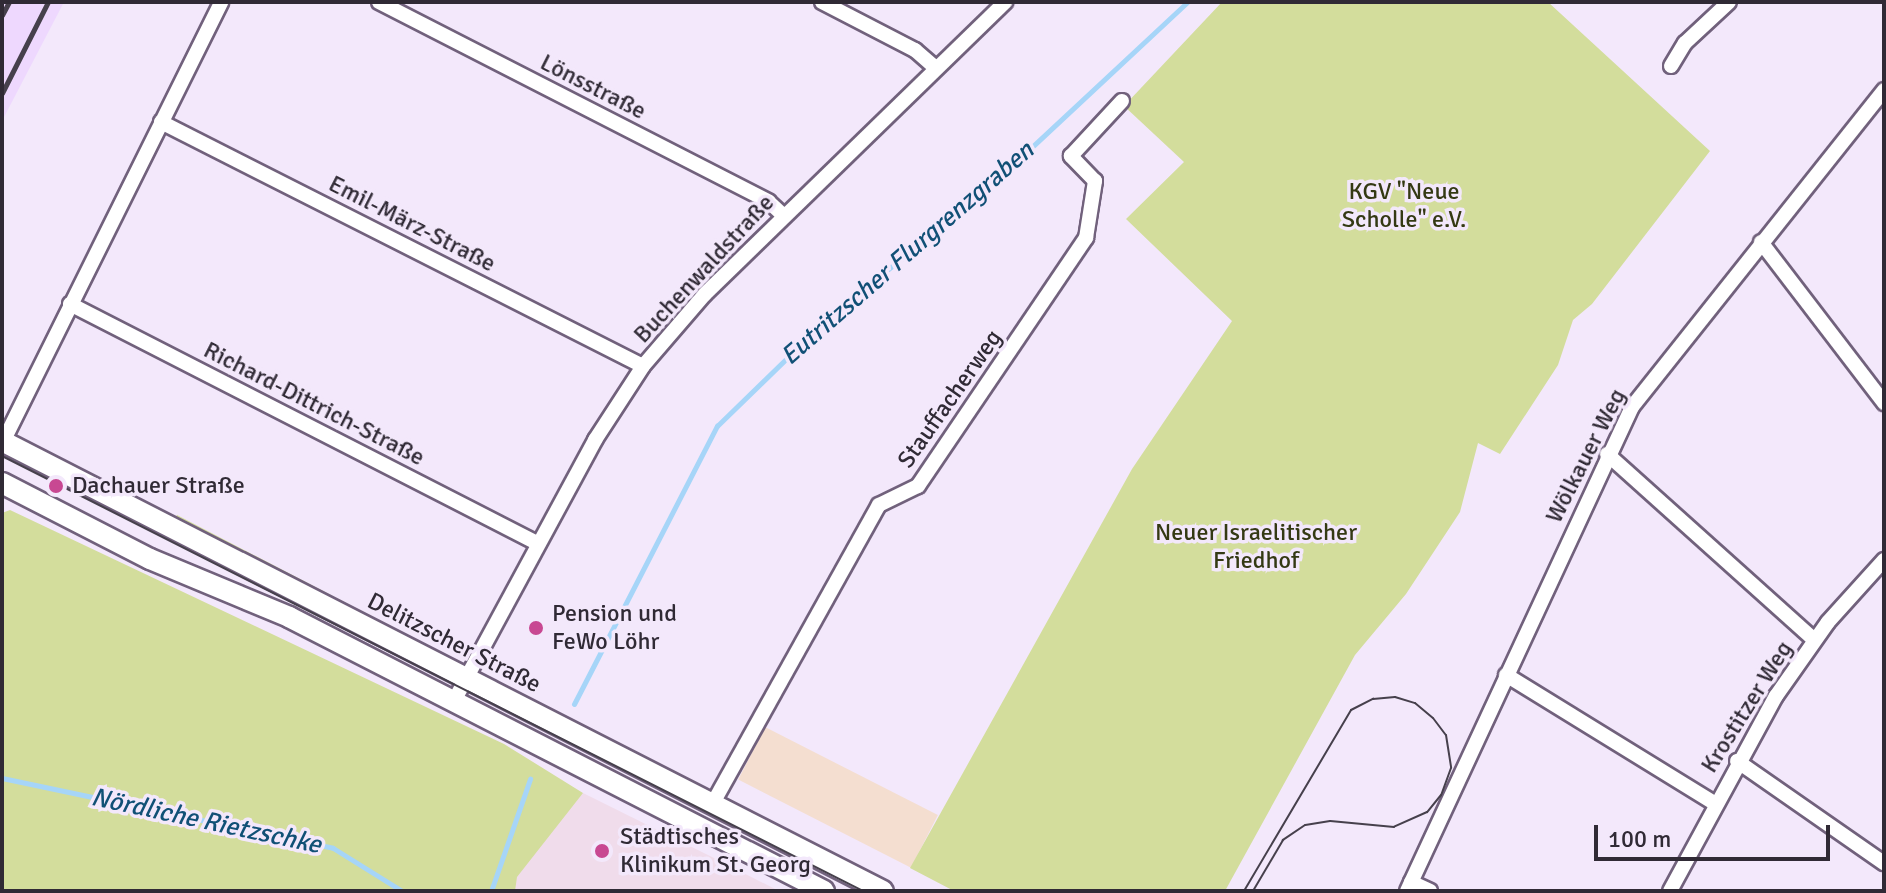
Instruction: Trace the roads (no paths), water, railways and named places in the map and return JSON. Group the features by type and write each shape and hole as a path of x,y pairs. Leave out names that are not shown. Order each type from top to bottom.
{"main road":[{"name":"Delitzscher Straße","path":"3,441 883,891"},
{"path":"2,483 150,559 289,617 824,891"}],"street":[{"path":"3,441 221,2"},
{"name":"Lönsstraße","path":"379,2 769,202 784,216"},
{"path":"822,2 915,50 936,68"},
{"name":"Buchenwaldstraße","path":"454,701 537,543 643,366 705,294 1005,2"},
{"path":"1671,66 1685,43 1729,2"},
{"name":"Wölkauer Weg","path":"1409,887 1607,454 1649,383 1884,90"},
{"name":"Stauffacherweg","path":"713,803 879,505 918,486 1086,238 1095,181 1071,156 1122,101"},
{"name":"Emil-März-Straße","path":"161,122 643,366"},
{"path":"1761,242 1884,403"},
{"name":"Richard-Dittrich-Straße","path":"70,304 537,543"},
{"path":"1607,454 1814,640"},
{"name":"Krostitzer Weg","path":"1670,891 1737,761 1814,640 1884,560"},
{"path":"1506,675 1714,803"},
{"path":"1737,761 1884,863"},
{"path":"1409,887 1430,891"}],"waterway":[{"name":"Eutritzscher Flurgrenzgraben","path":"574,704 717,426 833,313 975,200 1187,2"},
{"name":"Nördliche Rietzschke","path":"2,778 333,848 402,891"},
{"name":"Eutritzscher Flurgrenzgraben","path":"491,891 530,779"}],"tram line":[{"path":"2,456 863,891"},
{"path":"1244,891 1351,710 1373,699 1395,697 1415,703 1433,718 1446,735 1451,768 1441,795 1427,812 1394,827 1330,821 1305,825 1283,840 1253,891"}],"railway":[{"path":"2,15 9,2"},
{"path":"2,93 48,2"}],"place":[{"name":"Dachauer Straße","path":"56,486"},
{"name":"Pension und FeWo Löhr","path":"536,628"},
{"name":"Städtisches Klinikum St. Georg","path":"602,851"}],"park label":[{"name":"KGV \"Neue Scholle\" e.V.","path":"1404,206"},
{"name":"Neuer Israelitischer Friedhof","path":"1256,547"}]}
